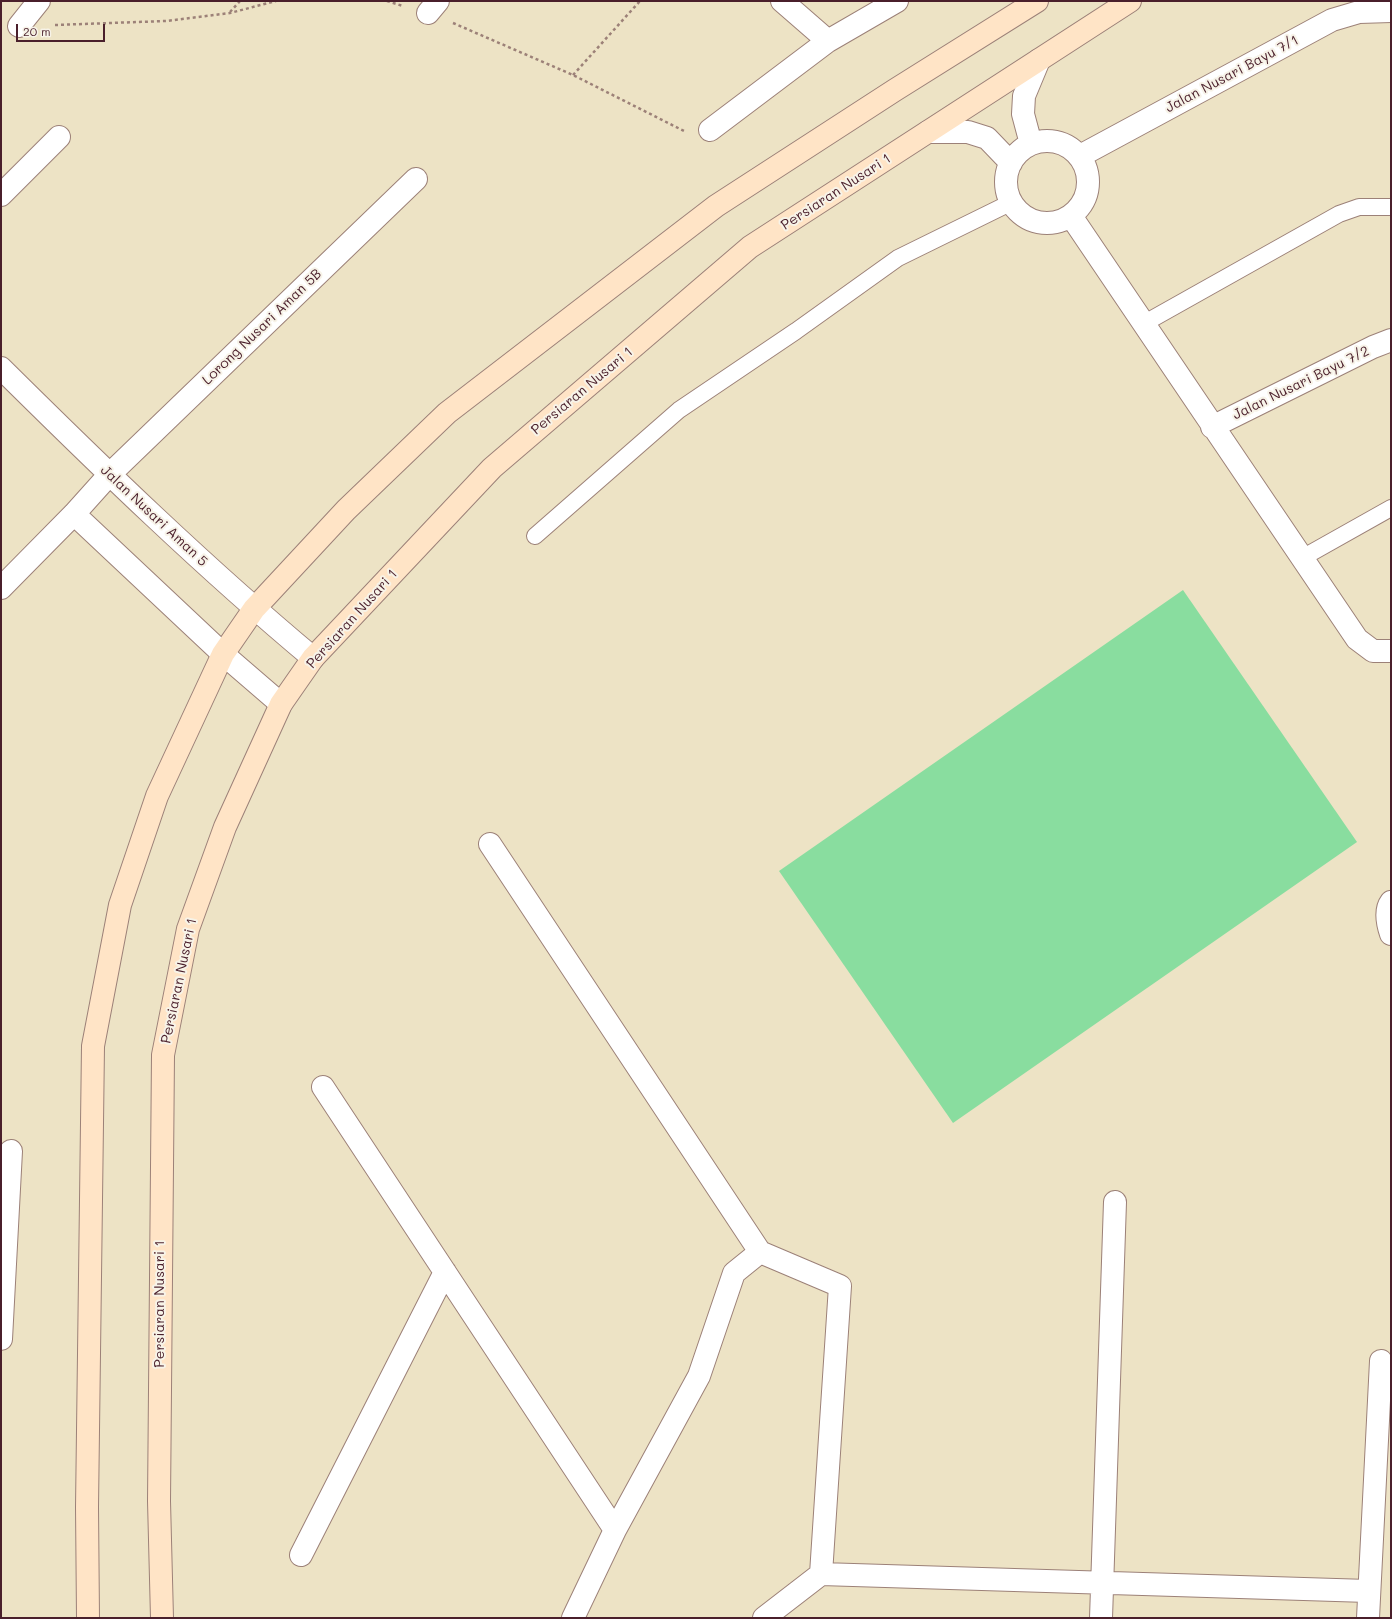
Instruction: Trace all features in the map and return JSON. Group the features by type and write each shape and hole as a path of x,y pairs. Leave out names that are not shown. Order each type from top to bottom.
{"main road":[{"path":"88,1618 87,1507 94,1046 120,905 157,796 223,654 254,609 346,510 454,408 716,206 895,90 1037,1"},
{"name":"Persiaran Nusari 1","path":"162,1618 158,1501 163,1055 188,928 225,827 281,704 313,658 492,468 750,247 1130,1"}],"street":[{"path":"19,26 39,1"},
{"path":"782,1 828,41"},
{"path":"710,130 828,41 897,1"},
{"name":"Jalan Nusari Bayu 7/1","path":"1080,156 1332,20 1359,12 1391,11"},
{"path":"1030,144 1023,114 1024,96 1039,60"},
{"path":"928,132 968,132 987,138 1011,163"},
{"path":"1,195 59,137"},
{"path":"1043,141 1057,142 1069,147 1080,156 1086,168 1088,182 1086,195 1080,207 1071,216 1058,222 1045,223 1032,220 1021,213 1012,202 1008,191 1007,176 1011,163 1019,152 1030,144 1043,141"},
{"name":"Lorong Nusari Aman 5B","path":"1,588 74,514 109,475 416,179"},
{"path":"1071,216 1212,427 1357,639 1372,651 1391,652"},
{"name":"Jalan Nusari Bayu 7/2","path":"1212,427 1373,347 1391,340"},
{"name":"Jalan Nusari Aman 5","path":"1,368 109,475 254,609 313,658"},
{"path":"74,514 223,654 281,704"},
{"path":"490,844 760,1252 840,1286 821,1574"},
{"path":"1391,902 1388,906 1388,926 1391,934"},
{"path":"323,1087 615,1530"},
{"path":"1,1340 11,1151"},
{"path":"1101,1618 1115,1202"},
{"path":"573,1618 615,1530 699,1376 734,1273 760,1252"},
{"path":"301,1555 445,1272"},
{"path":"1368,1618 1368,1591 1381,1361"},
{"path":"764,1618 821,1574 1368,1591"}],"lane":[{"path":"535,536 679,410 796,331 898,258 1012,202"},
{"path":"1143,324 1339,214 1359,207 1391,207"},
{"path":"1302,558 1391,508"}],"path":[{"path":"230,12 240,1"},
{"path":"19,26 166,21 230,12 276,1"},
{"path":"386,1 433,7 685,131 698,133 710,130"},
{"path":"573,75 640,1"}],"green space":[{"path":"1183,590 1357,842 953,1123 779,871"}]}
